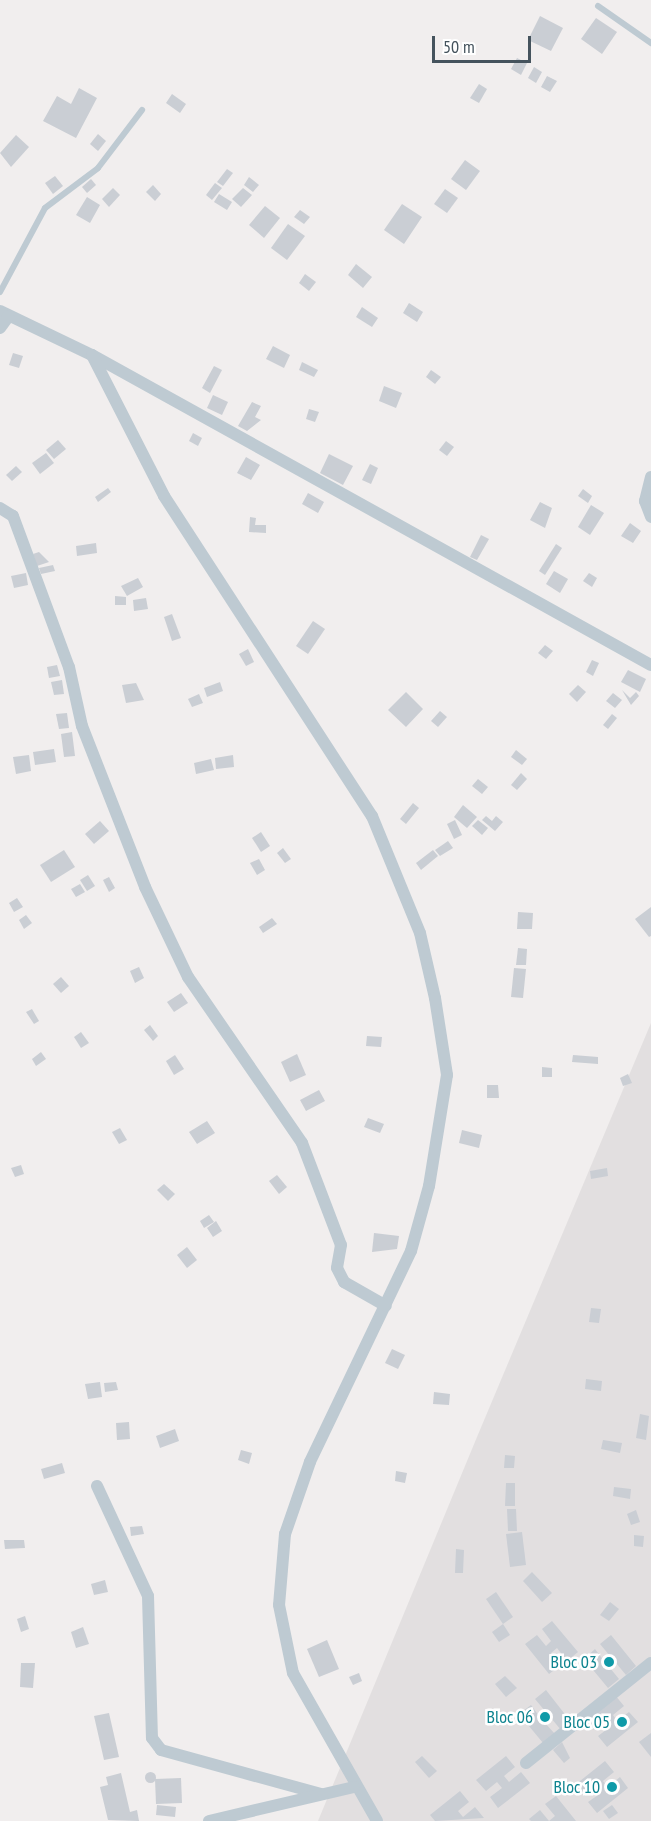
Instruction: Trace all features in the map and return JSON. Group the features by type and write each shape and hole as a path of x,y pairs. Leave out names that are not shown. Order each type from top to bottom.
{"street":[{"path":"0,328 4,314 92,355 367,512 651,665"},
{"path":"92,355 170,506 372,816 420,933 447,1075 429,1186 411,1251 310,1462 285,1534 279,1605 293,1673 354,1787 377,1821"},
{"path":"651,477 645,501 651,517"},
{"path":"0,508 13,516 69,667 82,726 145,887 188,977 302,1143 341,1245 337,1268 344,1282 386,1306"},
{"path":"97,1486 148,1596 152,1737 161,1750 321,1794"},
{"path":"526,1763 651,1664"},
{"path":"209,1821 354,1787"}],"lane":[{"path":"598,6 651,44"},
{"path":"0,292 45,208 98,168 142,110"}],"shaded area":[{"path":"651,1023 651,1821 318,1821 477,1437"}],"building":[{"path":"540,16 563,28 551,51 528,40"},
{"path":"596,18 617,32 602,54 581,39"},
{"path":"517,58 527,63 521,75 511,69"},
{"path":"534,67 542,72 536,83 528,78"},
{"path":"547,76 557,81 550,92 541,87"},
{"path":"479,84 487,89 479,103 470,98"},
{"path":"79,88 97,98 76,138 43,121 57,96 71,104"},
{"path":"172,94 186,104 180,113 166,103"},
{"path":"98,134 106,141 98,151 90,144"},
{"path":"16,135 29,147 11,167 0,153"},
{"path":"465,160 480,171 466,190 451,179"},
{"path":"227,169 233,173 223,186 217,182"},
{"path":"55,176 63,186 53,194 45,183"},
{"path":"249,177 259,185 253,192 244,185"},
{"path":"91,179 96,185 87,193 82,187"},
{"path":"215,183 222,188 212,200 206,195"},
{"path":"153,185 161,194 155,201 146,192"},
{"path":"113,188 120,195 109,207 102,199"},
{"path":"243,188 252,195 241,207 232,199"},
{"path":"445,189 458,198 447,213 434,204"},
{"path":"219,194 232,202 227,210 214,202"},
{"path":"87,197 100,205 90,223 76,215"},
{"path":"402,204 422,217 404,244 384,230"},
{"path":"265,206 280,218 264,238 249,225"},
{"path":"300,210 310,217 304,224 294,217"},
{"path":"288,224 305,236 287,260 271,248"},
{"path":"356,264 372,277 363,288 348,275"},
{"path":"305,274 316,282 309,291 299,283"},
{"path":"409,303 423,312 417,322 403,313"},
{"path":"362,307 378,318 372,327 356,317"},
{"path":"273,346 290,355 284,368 266,359"},
{"path":"13,353 23,356 19,368 9,365"},
{"path":"302,362 318,370 314,377 299,370"},
{"path":"214,366 222,370 210,393 202,388"},
{"path":"431,370 441,377 435,384 426,377"},
{"path":"384,386 402,393 396,408 379,401"},
{"path":"213,395 228,402 222,415 207,408"},
{"path":"252,402 261,406 255,417 261,420 247,431 238,426"},
{"path":"309,409 319,412 315,422 306,419"},
{"path":"193,433 202,438 198,446 189,441"},
{"path":"58,440 66,449 54,459 46,450"},
{"path":"446,441 454,447 447,456 439,450"},
{"path":"46,453 54,463 40,474 32,463"},
{"path":"329,454 353,466 343,485 320,473"},
{"path":"246,457 260,465 251,480 237,473"},
{"path":"370,464 378,468 371,484 362,480"},
{"path":"16,466 22,472 12,481 6,475"},
{"path":"108,488 111,492 98,502 95,497"},
{"path":"583,489 592,496 588,503 578,496"},
{"path":"308,493 324,502 318,513 302,504"},
{"path":"540,502 552,508 545,528 530,520"},
{"path":"591,505 604,513 590,535 578,527"},
{"path":"250,517 256,518 255,525 266,525 266,533 249,532"},
{"path":"630,523 641,531 633,543 621,536"},
{"path":"481,535 489,539 477,560 470,557"},
{"path":"96,543 97,553 77,556 76,546"},
{"path":"556,544 562,548 545,575 539,571"},
{"path":"39,552 49,562 37,566 33,554"},
{"path":"53,565 55,571 41,574 39,568"},
{"path":"554,571 568,579 560,593 546,584"},
{"path":"26,573 28,585 14,588 11,576"},
{"path":"589,573 597,578 592,587 583,581"},
{"path":"138,578 143,587 127,596 121,586"},
{"path":"115,596 126,597 126,605 115,605"},
{"path":"146,598 148,609 134,611 133,600"},
{"path":"172,614 181,638 172,641 164,617"},
{"path":"313,621 325,629 308,654 296,646"},
{"path":"545,645 553,651 546,659 538,653"},
{"path":"248,649 254,662 246,666 239,654"},
{"path":"592,660 599,663 593,676 586,672"},
{"path":"57,665 60,676 49,678 47,667"},
{"path":"628,670 646,679 640,692 621,682"},
{"path":"62,680 64,694 54,695 51,682"},
{"path":"220,682 223,691 207,697 204,688"},
{"path":"136,683 144,700 126,703 122,685"},
{"path":"578,685 586,692 577,702 569,694"},
{"path":"622,690 630,698 636,692 639,696 631,705"},
{"path":"406,692 423,709 406,727 388,710"},
{"path":"613,693 622,700 615,708 606,701"},
{"path":"199,694 203,703 192,707 188,699"},
{"path":"440,711 447,717 438,727 431,721"},
{"path":"67,713 69,728 59,729 56,714"},
{"path":"612,714 617,718 608,729 603,725"},
{"path":"72,732 75,756 64,757 61,734"},
{"path":"54,749 56,762 35,765 33,752"},
{"path":"516,750 527,759 522,765 511,757"},
{"path":"29,755 31,771 16,774 13,757"},
{"path":"233,755 234,767 216,769 215,758"},
{"path":"211,759 214,770 196,774 194,763"},
{"path":"521,773 527,779 517,790 511,785"},
{"path":"478,779 488,787 482,794 472,786"},
{"path":"413,803 419,808 406,824 400,819"},
{"path":"463,805 477,817 467,828 454,817"},
{"path":"486,816 492,821 496,816 503,822 495,831 482,820"},
{"path":"455,820 462,835 454,839 447,824"},
{"path":"478,820 488,828 482,835 472,826"},
{"path":"100,821 109,831 94,844 85,834"},
{"path":"261,832 270,846 261,852 252,838"},
{"path":"448,841 453,848 440,856 435,850"},
{"path":"283,848 291,859 285,863 277,853"},
{"path":"64,850 75,867 51,882 40,865"},
{"path":"433,850 438,856 421,870 416,863"},
{"path":"259,859 265,870 257,875 250,863"},
{"path":"88,875 95,886 87,891 80,880"},
{"path":"109,877 115,888 109,892 103,880"},
{"path":"80,884 85,892 76,897 71,889"},
{"path":"17,898 23,907 14,912 9,903"},
{"path":"651,907 651,936 649,937 635,919"},
{"path":"518,912 533,913 532,929 517,929"},
{"path":"26,915 32,923 24,929 19,920"},
{"path":"272,918 277,924 263,933 259,927"},
{"path":"518,948 527,949 526,965 516,965"},
{"path":"139,967 144,978 135,983 130,971"},
{"path":"514,968 526,969 523,998 511,997"},
{"path":"61,977 69,986 61,993 53,984"},
{"path":"181,993 188,1003 174,1012 167,1002"},
{"path":"32,1009 39,1021 34,1024 26,1012"},
{"path":"150,1025 158,1036 153,1041 144,1030"},
{"path":"81,1032 89,1043 81,1048 74,1037"},
{"path":"367,1036 382,1037 381,1047 366,1046"},
{"path":"41,1052 46,1059 36,1066 32,1059"},
{"path":"297,1054 306,1075 290,1082 281,1062"},
{"path":"175,1055 184,1069 174,1075 166,1061"},
{"path":"573,1055 598,1057 598,1064 572,1062"},
{"path":"542,1067 552,1068 552,1077 542,1077"},
{"path":"628,1074 632,1083 623,1086 620,1078"},
{"path":"487,1085 498,1085 499,1098 487,1098"},
{"path":"319,1090 325,1101 306,1111 300,1100"},
{"path":"368,1118 384,1124 380,1133 364,1127"},
{"path":"207,1121 215,1133 197,1144 189,1132"},
{"path":"120,1128 127,1140 119,1144 112,1132"},
{"path":"462,1130 482,1135 479,1148 459,1143"},
{"path":"21,1165 24,1174 15,1177 11,1168"},
{"path":"607,1168 608,1176 591,1179 590,1171"},
{"path":"277,1175 287,1187 279,1194 269,1181"},
{"path":"164,1184 175,1194 168,1201 157,1190"},
{"path":"209,1215 214,1222 204,1228 200,1221"},
{"path":"216,1221 222,1231 213,1237 207,1228"},
{"path":"374,1233 399,1236 397,1249 372,1252"},
{"path":"187,1247 197,1260 187,1268 177,1255"},
{"path":"591,1308 601,1309 599,1323 589,1322"},
{"path":"392,1349 405,1355 398,1369 385,1363"},
{"path":"586,1379 602,1381 601,1391 585,1389"},
{"path":"100,1382 102,1397 88,1399 85,1384"},
{"path":"116,1382 118,1390 105,1392 104,1383"},
{"path":"434,1392 450,1394 449,1405 433,1404"},
{"path":"640,1414 649,1416 646,1440 636,1438"},
{"path":"129,1422 130,1439 117,1440 116,1423"},
{"path":"175,1429 179,1441 160,1448 156,1436"},
{"path":"603,1440 622,1443 620,1453 601,1449"},
{"path":"241,1450 252,1453 249,1464 238,1460"},
{"path":"505,1455 515,1456 514,1468 504,1468"},
{"path":"62,1463 65,1473 44,1479 41,1469"},
{"path":"396,1471 407,1473 405,1483 395,1481"},
{"path":"506,1483 515,1483 515,1506 505,1506"},
{"path":"614,1487 631,1489 630,1499 613,1496"},
{"path":"507,1509 516,1509 517,1531 508,1531"},
{"path":"636,1510 640,1522 631,1525 627,1514"},
{"path":"142,1526 144,1534 131,1536 130,1527"},
{"path":"522,1532 526,1565 510,1567 506,1534"},
{"path":"634,1535 644,1536 643,1547 634,1546"},
{"path":"4,1540 24,1540 25,1548 5,1549"},
{"path":"456,1549 464,1550 463,1573 455,1573"},
{"path":"532,1572 552,1593 542,1602 523,1581"},
{"path":"105,1580 108,1592 94,1595 91,1584"},
{"path":"496,1592 513,1617 503,1624 486,1599"},
{"path":"610,1602 619,1609 609,1621 600,1615"},
{"path":"25,1616 29,1629 21,1632 17,1619"},
{"path":"552,1621 578,1652 567,1661 557,1648 551,1653 561,1665 549,1674 525,1644 537,1635 546,1646 551,1641 542,1629"},
{"path":"503,1624 510,1635 499,1642 492,1632"},
{"path":"83,1627 89,1644 76,1648 71,1632"},
{"name":"Bloc 03","path":"611,1635 636,1666 626,1675 616,1663 610,1668 619,1679 608,1688 584,1659 595,1649 604,1661 610,1656 600,1644"},
{"path":"327,1640 339,1669 319,1677 307,1649"},
{"path":"21,1663 35,1663 33,1688 20,1687"},
{"path":"359,1673 362,1681 353,1685 349,1677"},
{"path":"505,1676 517,1688 506,1697 495,1684"},
{"name":"Bloc 06","path":"546,1690 571,1722 561,1730 551,1718 545,1723 555,1734 543,1743 519,1714 531,1705 539,1716 545,1711 535,1699"},
{"name":"Bloc 05","path":"615,1695 624,1706 613,1715 617,1721 629,1712 638,1722 607,1747 598,1736 610,1727 605,1721 594,1730 585,1719"},
{"path":"109,1713 119,1757 104,1760 94,1716"},
{"path":"651,1733 651,1757 639,1742"},
{"path":"562,1742 570,1758 564,1763 553,1750"},
{"path":"422,1756 437,1771 429,1778 415,1762"},
{"path":"506,1756 515,1767 504,1776 509,1782 521,1772 530,1783 498,1808 490,1797 502,1788 497,1782 486,1791 476,1780"},
{"name":"Bloc 10","path":"605,1761 614,1772 603,1781 608,1787 620,1777 628,1788 597,1813 588,1802 601,1793 596,1787 584,1796 575,1785"},
{"path":"150,1771 156,1777 150,1783 144,1777"},
{"path":"121,1773 130,1812 137,1810 139,1821 108,1820 100,1787 108,1785 106,1777"},
{"path":"181,1778 182,1803 156,1804 155,1779"},
{"path":"460,1791 469,1802 458,1811 463,1817 475,1807 484,1818 435,1821 430,1815"},
{"path":"556,1796 576,1821 549,1821 555,1816 545,1804"},
{"path":"157,1805 176,1807 175,1817 156,1815"},
{"path":"612,1805 618,1813 609,1819 603,1811"},
{"path":"540,1810 549,1821 529,1819"}],"place":[{"name":"Bloc 03","path":"609,1662"},
{"name":"Bloc 06","path":"545,1717"},
{"name":"Bloc 05","path":"622,1722"},
{"name":"Bloc 10","path":"612,1787"}]}
